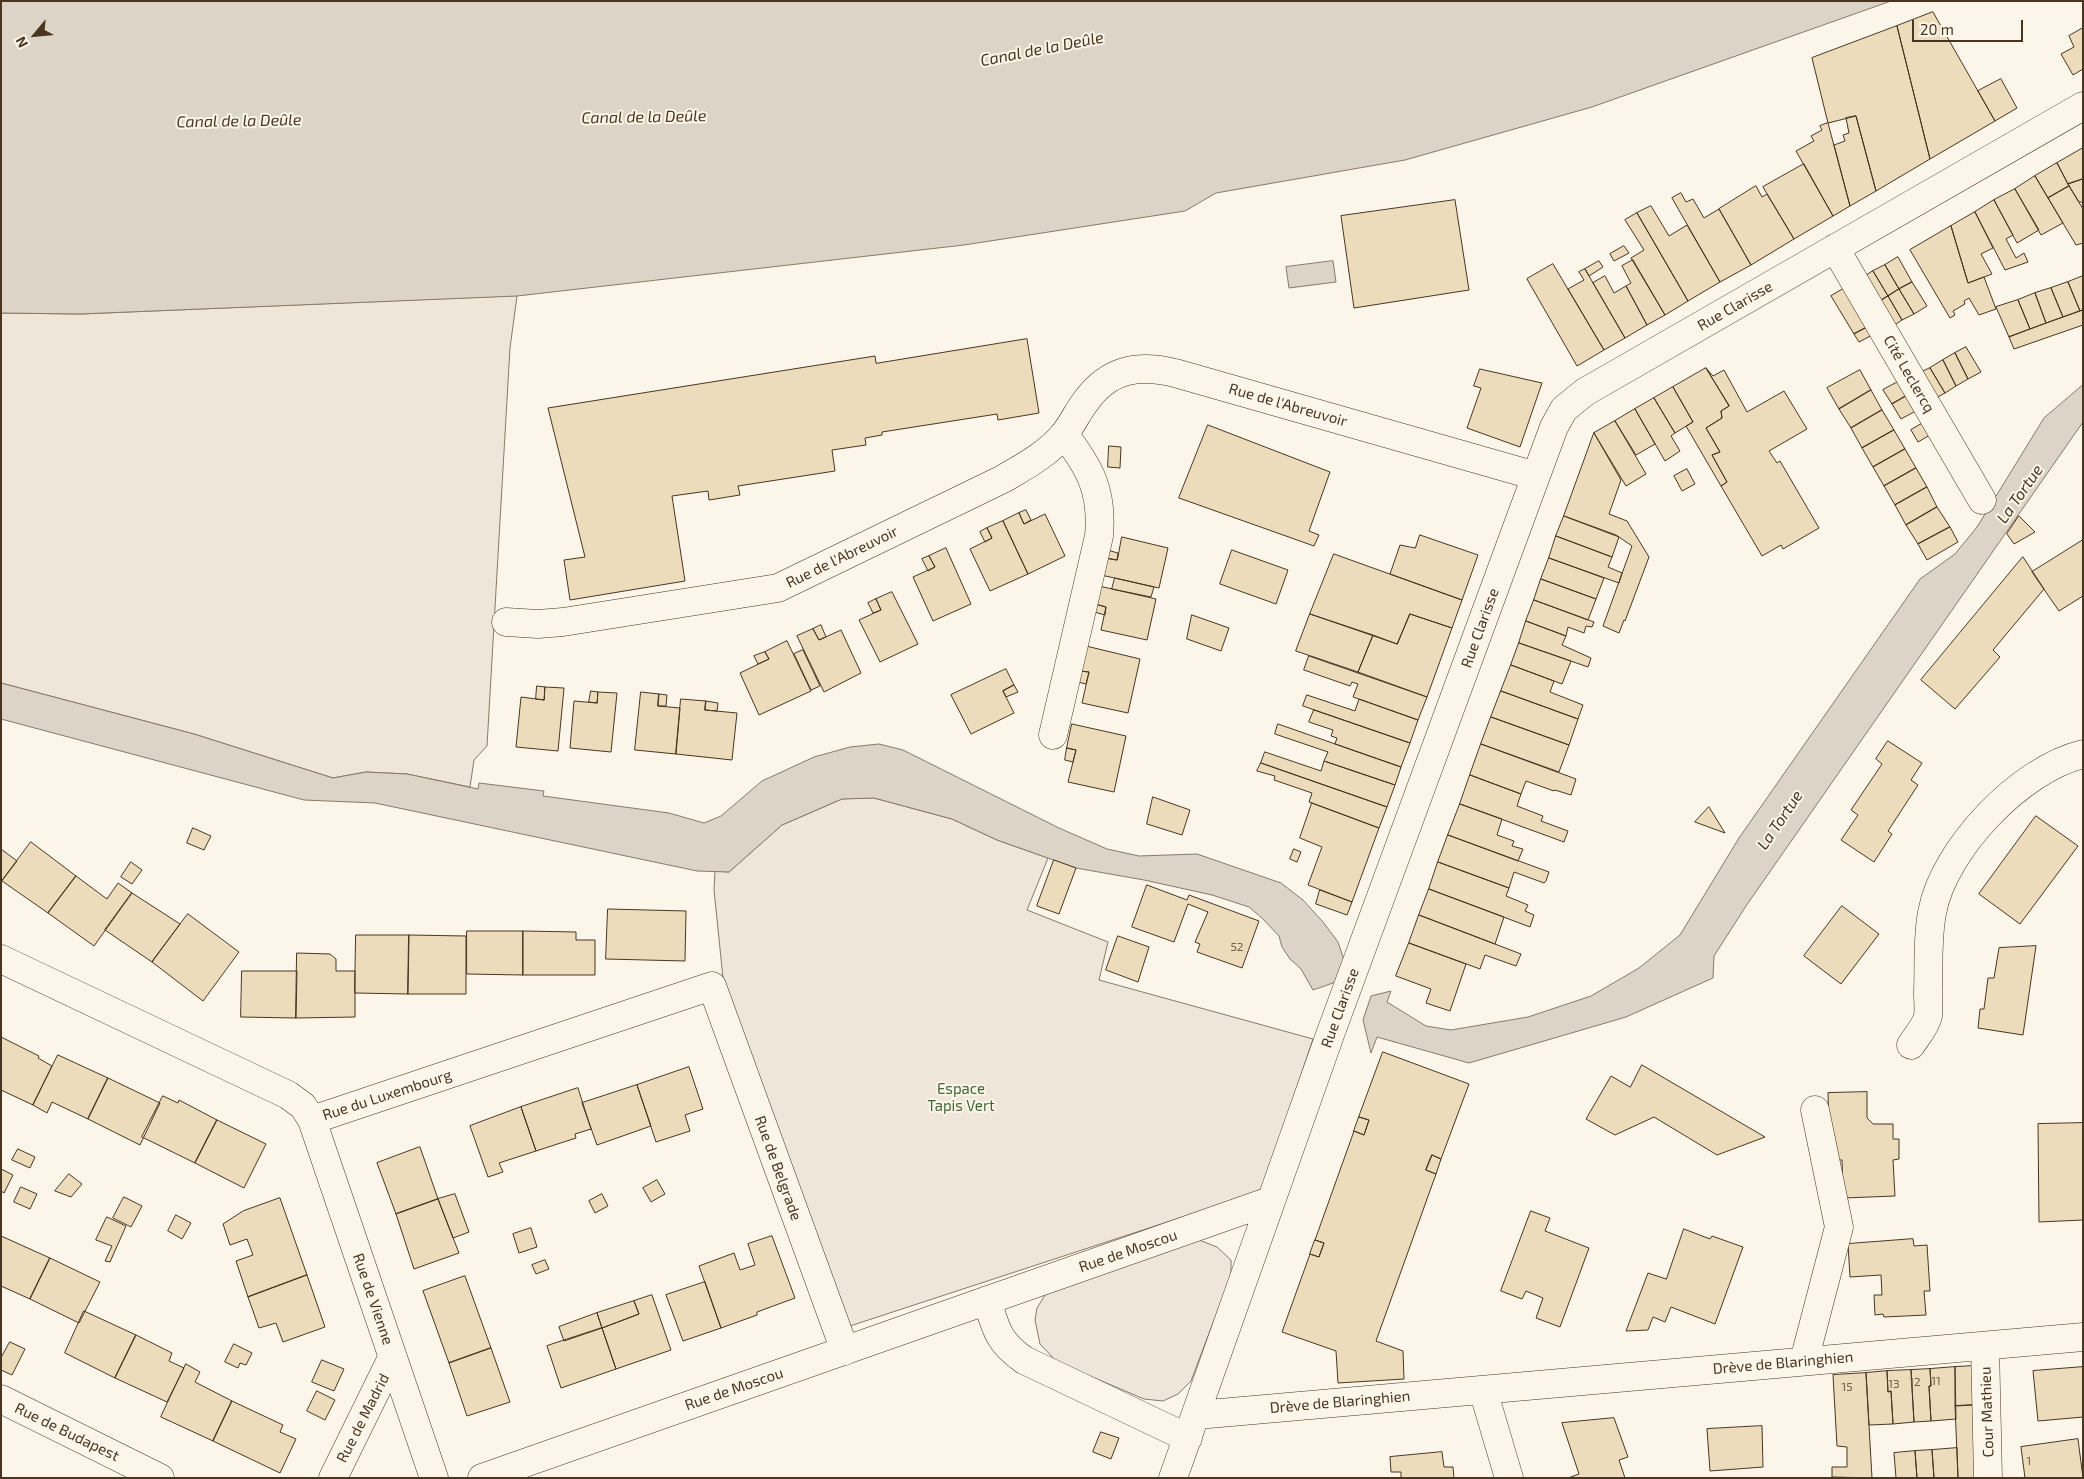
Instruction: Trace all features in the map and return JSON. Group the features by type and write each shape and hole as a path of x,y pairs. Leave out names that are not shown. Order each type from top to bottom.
{"street":[{"name":"Rue Clarisse","path":"1173,1478 1270,1201 1554,427 1564,409 1585,392 2083,106"},
{"name":"Cité Leclercq","path":"1835,248 1982,500"},
{"name":"Rue de l'Abreuvoir","path":"506,622 538,624 563,622 778,588 1002,479 1050,449 1064,434 1086,400 1101,384 1117,374 1137,368 1155,368 1536,476"},
{"path":"1053,735 1099,536 1100,520 1100,502 1096,485 1088,467 1064,434"},
{"path":"1911,1046 1928,1018 1932,914 1936,894 1948,870 1979,826 2007,797 2043,772 2083,754"},
{"name":"Rue du Luxembourg","path":"1,959 288,1095 303,1106 312,1120 712,986"},
{"name":"Rue de Belgrade","path":"712,986 845,1350"},
{"path":"1804,1361 1839,1227 1815,1110"},
{"name":"Rue de Vienne","path":"312,1120 434,1478"},
{"name":"Rue de Moscou","path":"482,1478 1270,1201"},
{"path":"987,1300 1002,1342 1018,1356 1192,1426"},
{"name":"Drève de Blaringhien","path":"1192,1426 1483,1390 2083,1337"},
{"name":"Cour Mathieu","path":"1985,1346 1988,1478"},
{"name":"Rue de Madrid","path":"332,1478 392,1358"},
{"path":"1483,1390 1509,1478"},
{"name":"Rue de Budapest","path":"1,1399 160,1478"}],"green space":[{"path":"517,296 510,348 487,746 474,760 470,787 407,774 366,772 333,778 194,734 1,683 1,313 80,314"},
{"name":"Espace Tapis Vert","path":"874,798 952,819 997,840 1048,858 1027,910 1108,942 1099,980 1313,1039 1262,1191 850,1326 723,978 714,890 715,871 729,872 782,825 842,799"},
{"path":"1199,1240 1217,1247 1231,1260 1231,1275 1191,1381 1178,1394 1163,1401 1144,1399 1057,1362 1040,1344 1035,1320 1037,1308 1047,1292"}],"water":[{"name":"Canal de la Deûle","path":"1,1 1891,1 1592,107 1405,160 1216,193 1185,211 964,245 517,296 80,314 1,313"},
{"path":"1333,261 1336,282 1289,288 1286,267"},
{"name":"La Tortue","path":"2083,385 2083,422 1746,906 1714,956 1713,978 1626,1017 1469,1063 1377,1037 1371,1053 1363,1020 1371,996 1391,991 1387,1002 1426,1026 1451,1030 1528,1017 1591,996 1639,968 1680,935 1739,838 1920,579 1955,554 1977,527 2044,418"},
{"path":"1,683 194,734 333,778 366,772 407,774 478,789 479,783 544,791 543,796 669,813 704,823 721,816 762,781 814,757 850,747 879,744 903,750 1059,828 1107,849 1139,856 1197,854 1281,883 1303,900 1323,922 1338,942 1345,963 1336,982 1313,990 1301,969 1290,959 1282,947 1279,936 1249,907 1212,895 1076,868 997,840 952,819 874,798 842,799 782,825 729,872 697,871 375,803 304,800 1,719"}],"building":[{"path":"1933,12 1995,121 1930,159 1897,26"},
{"path":"1897,26 1930,159 1876,191 1856,116 1828,123 1812,58"},
{"path":"2083,28 2083,69 2073,75 2061,54 2074,47 2069,36"},
{"path":"2001,79 2017,108 1995,121 1978,91"},
{"path":"1856,116 1876,191 1850,206 1834,145 1845,141 1843,135 1849,133 1846,118"},
{"path":"1828,123 1850,206 1833,216 1796,151 1814,141 1811,136 1822,130 1820,126"},
{"path":"2083,148 2083,179 2068,184 2057,163"},
{"path":"2057,163 2069,186 2048,198 2035,176"},
{"path":"1804,164 1833,216 1794,239 1763,187"},
{"path":"2035,176 2063,223 2041,235 2015,189"},
{"path":"2083,179 2083,202 2079,202 2068,184"},
{"path":"1756,186 1762,197 1767,194 1794,239 1751,265 1719,209"},
{"path":"2069,186 2083,209 2083,243 2076,245 2048,198"},
{"path":"2015,189 2039,230 2017,243 1994,200"},
{"path":"1681,193 1686,202 1693,199 1704,218 1719,209 1751,265 1720,282 1672,198"},
{"path":"1455,200 1469,290 1354,308 1341,216"},
{"path":"1994,200 2013,235 2006,239 2016,258 2024,253 2028,262 2005,270 1975,212"},
{"path":"1651,206 1669,236 1687,225 1720,282 1688,301 1637,213"},
{"path":"1975,212 1993,248 1981,254 1992,274 1968,283 1951,226"},
{"path":"1637,213 1688,301 1665,315 1631,258 1644,250 1625,220"},
{"path":"1951,226 1968,283 1984,277 1996,309 1979,315 1969,298 1964,301 1965,304 1953,311 1955,315 1950,318 1910,250"},
{"path":"1624,246 1629,253 1614,261 1610,254"},
{"path":"1898,257 1912,282 1899,289 1885,265"},
{"path":"1633,260 1665,315 1647,325 1626,286 1631,283 1622,266"},
{"path":"1599,261 1603,267 1589,276 1585,269"},
{"path":"1553,264 1604,350 1577,366 1527,279"},
{"path":"1885,265 1899,289 1888,296 1873,271"},
{"path":"1585,269 1625,338 1604,350 1568,289 1584,280 1579,272"},
{"path":"1873,271 1888,296 1875,304 1861,279"},
{"path":"1605,276 1614,293 1626,286 1647,325 1625,338 1593,283"},
{"path":"2083,276 2083,310 2080,311 2068,282"},
{"path":"1912,282 1927,306 1914,314 1899,289"},
{"path":"2068,282 2080,311 2063,317 2051,288"},
{"path":"1850,285 1873,324 1854,334 1831,296"},
{"path":"2051,288 2063,317 2046,323 2035,293"},
{"path":"1899,289 1914,314 1902,320 1888,296"},
{"path":"2035,293 2046,323 2030,329 2018,300"},
{"path":"1888,296 1902,320 1890,328 1875,304"},
{"path":"2018,300 2030,329 2009,337 1996,307"},
{"path":"2083,310 2083,325 2014,349 2009,337"},
{"path":"1873,324 1878,332 1859,342 1854,334"},
{"path":"1027,339 1039,413 998,420 997,414 882,432 882,435 865,438 866,445 832,450 835,471 738,486 740,495 709,500 708,491 672,496 685,581 570,600 564,560 585,557 548,408 875,356 876,363"},
{"path":"1966,347 1981,372 1968,379 1955,353"},
{"path":"1955,353 1968,379 1956,386 1943,360"},
{"path":"1943,360 1956,386 1945,393 1930,368"},
{"path":"1706,368 1713,376 1724,370 1747,412 1784,391 1807,429 1769,451 1777,463 1780,461 1819,528 1783,549 1781,545 1762,556 1721,486 1727,482 1712,455 1720,452 1706,428 1722,418 1721,411 1729,406"},
{"path":"1706,368 1729,406 1721,411 1722,418 1706,428 1720,452 1712,455 1727,482 1721,486 1686,426 1693,422 1673,387"},
{"path":"1930,368 1945,393 1932,400 1918,374"},
{"path":"1480,369 1542,383 1520,447 1467,428 1481,388 1474,386"},
{"path":"1860,370 1871,390 1839,409 1827,388"},
{"path":"1905,378 1913,392 1892,404 1883,390"},
{"path":"1673,387 1693,422 1675,433 1654,398"},
{"path":"1871,390 1882,410 1851,428 1839,409"},
{"path":"1913,392 1923,407 1901,419 1892,404"},
{"path":"1654,398 1675,433 1671,436 1680,451 1665,461 1635,409"},
{"path":"1635,409 1655,444 1636,455 1615,421"},
{"path":"1882,410 1894,430 1862,448 1851,428"},
{"path":"1930,419 1937,431 1918,442 1911,430"},
{"path":"1615,421 1646,474 1626,486 1594,433"},
{"path":"1208,425 1330,472 1309,531 1319,535 1314,546 1179,498"},
{"path":"1894,430 1905,449 1873,467 1862,448"},
{"path":"1594,433 1621,480 1609,514 1627,521 1649,557 1619,633 1603,626 1632,546 1616,535 1564,516"},
{"path":"1109,446 1121,447 1120,468 1108,467"},
{"path":"1905,449 1916,468 1884,486 1873,467"},
{"path":"1916,468 1927,487 1895,505 1884,486"},
{"path":"1687,469 1695,484 1682,491 1674,476"},
{"path":"1927,487 1937,507 1906,525 1895,505"},
{"path":"1937,507 1950,527 1918,544 1906,525"},
{"path":"1026,510 1031,520 1024,524 1019,513"},
{"path":"1019,513 1024,524 1045,514 1065,556 1028,574 1003,521"},
{"path":"1564,516 1619,537 1612,557 1556,536"},
{"path":"2019,516 2035,532 2014,544 2007,534"},
{"path":"1003,521 1028,574 990,591 970,549 992,538 987,528"},
{"path":"1950,527 1958,542 1927,560 1918,544"},
{"path":"987,528 992,538 985,542 980,532"},
{"path":"1420,535 1478,555 1462,600 1390,574 1400,545 1415,548"},
{"path":"1556,536 1612,557 1608,567 1622,573 1619,583 1549,558"},
{"path":"1122,537 1168,548 1159,588 1101,575 1105,558 1117,560"},
{"path":"2083,540 2083,596 2059,611 2032,572"},
{"path":"946,548 971,604 933,621 913,577 935,567 929,556"},
{"path":"1107,550 1118,553 1117,560 1105,558"},
{"path":"1232,550 1288,570 1276,604 1220,584"},
{"path":"1334,554 1462,600 1452,628 1410,614 1397,644 1310,614"},
{"path":"929,556 935,567 928,571 922,559"},
{"path":"2023,557 2044,589 1993,650 2000,657 1955,709 1921,680"},
{"path":"1549,558 1604,578 1596,599 1541,579"},
{"path":"1115,578 1154,587 1151,597 1112,589"},
{"path":"1541,579 1596,599 1588,620 1534,600"},
{"path":"1099,586 1156,599 1147,640 1101,630 1106,607 1095,604"},
{"path":"892,592 918,644 880,662 859,620 881,610 876,599"},
{"path":"876,599 881,610 873,613 868,603"},
{"path":"1534,600 1594,622 1592,627 1586,626 1584,633 1568,627 1566,636 1526,621"},
{"path":"1095,604 1106,607 1105,615 1094,612"},
{"path":"1310,614 1373,635 1358,672 1296,651"},
{"path":"1410,614 1452,628 1427,697 1358,672 1373,635 1397,644"},
{"path":"1192,615 1229,628 1221,651 1187,639"},
{"path":"1526,621 1566,636 1562,645 1591,658 1588,667 1519,643"},
{"path":"821,625 826,637 819,640 813,629"},
{"path":"813,629 819,640 841,630 861,673 824,692 797,636"},
{"path":"787,641 811,691 759,715 740,673 769,659 765,652"},
{"path":"1519,643 1571,661 1562,684 1511,665"},
{"path":"1086,646 1140,659 1128,713 1082,703 1089,672 1080,671"},
{"path":"803,650 820,686 811,690 794,654"},
{"path":"765,652 769,659 758,664 754,656"},
{"path":"1309,656 1427,697 1418,720 1353,697 1358,684 1352,682 1350,686 1304,670"},
{"path":"1511,665 1554,681 1550,692 1583,705 1578,719 1501,691"},
{"path":"1006,669 1014,685 1003,691 1014,713 971,734 951,695"},
{"path":"1080,671 1089,672 1086,684 1078,682"},
{"path":"1014,685 1018,692 1006,697 1003,691"},
{"path":"537,686 545,687 544,700 536,699"},
{"path":"545,687 564,688 558,751 516,747 521,697 544,700"},
{"path":"591,691 598,692 597,703 589,702"},
{"path":"1501,691 1578,719 1569,745 1491,717"},
{"path":"598,692 617,693 611,752 570,748 574,701 597,703"},
{"path":"641,692 659,694 658,706 680,708 676,754 635,750"},
{"path":"659,694 667,695 666,706 658,706"},
{"path":"1307,695 1355,711 1359,699 1418,720 1410,743 1303,706"},
{"path":"681,699 706,701 705,710 737,713 732,760 676,754"},
{"path":"706,701 718,703 717,711 705,710"},
{"path":"1314,710 1410,743 1401,767 1335,744 1337,738 1331,736 1333,730 1309,722"},
{"path":"1491,717 1569,745 1559,772 1481,744"},
{"path":"1072,724 1126,736 1114,792 1068,782 1076,750 1067,748"},
{"path":"1278,724 1401,767 1395,785 1324,761 1328,752 1275,734"},
{"path":"1888,741 1922,763 1911,780 1918,785 1888,831 1892,834 1874,862 1841,840 1858,815 1851,810 1882,764 1876,759"},
{"path":"1481,744 1576,779 1571,795 1526,781 1521,794 1470,775"},
{"path":"1067,748 1076,750 1073,762 1065,760"},
{"path":"1265,752 1321,771 1324,761 1395,785 1387,807 1261,763"},
{"path":"1261,763 1387,807 1379,828 1309,802 1312,793 1274,780 1275,776 1257,771"},
{"path":"1470,775 1521,794 1517,806 1543,816 1541,821 1568,831 1564,842 1460,804"},
{"path":"1153,797 1190,810 1182,835 1147,824"},
{"path":"1312,803 1379,828 1352,902 1308,885 1322,847 1300,838"},
{"path":"1460,804 1502,819 1497,835 1514,841 1512,846 1523,849 1518,861 1448,835"},
{"path":"1709,807 1725,833 1695,822"},
{"path":"2036,816 2078,846 2020,924 1979,894"},
{"path":"193,828 211,836 204,850 187,843"},
{"path":"1448,835 1549,872 1546,881 1544,883 1514,872 1509,888 1438,862"},
{"path":"31,842 76,876 48,913 2,881"},
{"path":"1,849 17,861 1,882"},
{"path":"1294,849 1301,852 1297,862 1290,859"},
{"path":"1054,860 1076,868 1059,914 1037,906"},
{"path":"131,862 142,870 132,884 121,877"},
{"path":"1438,862 1509,888 1506,896 1528,905 1525,911 1534,915 1530,927 1429,889"},
{"path":"76,876 107,899 118,883 132,893 94,946 48,913"},
{"path":"1147,885 1187,900 1189,895 1259,921 1242,968 1197,952 1200,944 1195,942 1208,912 1188,904 1174,942 1132,927"},
{"path":"1429,889 1504,917 1495,944 1419,915"},
{"path":"1320,890 1352,902 1347,915 1316,904"},
{"path":"132,893 180,924 152,962 105,930"},
{"path":"1842,906 1879,934 1841,984 1804,956"},
{"path":"608,909 686,911 685,961 606,959"},
{"path":"188,914 239,952 203,1001 152,962"},
{"path":"1419,915 1521,954 1516,966 1485,955 1480,969 1409,943"},
{"path":"467,931 523,931 523,975 467,974"},
{"path":"523,931 576,932 576,940 595,940 595,975 523,975"},
{"path":"356,935 409,935 408,994 355,993"},
{"path":"409,935 466,936 466,994 408,994"},
{"path":"1118,936 1149,947 1138,982 1106,970"},
{"path":"1409,943 1466,964 1450,1011 1426,1003 1431,989 1396,976"},
{"path":"2036,946 2023,1035 1978,1028 1980,1009 1984,1009 1988,978 1994,978 1999,948"},
{"path":"297,953 330,954 336,959 336,971 355,971 355,1017 296,1018"},
{"path":"242,971 297,971 296,1018 241,1017"},
{"path":"1,1037 39,1056 38,1058 52,1066 33,1105 1,1090"},
{"path":"1383,1052 1469,1084 1441,1159 1432,1155 1426,1170 1436,1174 1376,1341 1403,1351 1404,1379 1338,1383 1336,1351 1282,1332 1310,1254 1319,1257 1324,1243 1315,1240 1354,1131 1364,1135 1369,1120 1359,1117"},
{"path":"58,1055 108,1078 88,1119 52,1102 47,1113 33,1105"},
{"path":"1642,1065 1765,1137 1717,1155 1654,1117 1615,1135 1586,1119 1611,1076 1630,1087"},
{"path":"689,1067 703,1109 685,1115 690,1131 656,1142 637,1085"},
{"path":"108,1078 160,1103 140,1145 88,1119"},
{"path":"637,1085 651,1126 597,1145 582,1103"},
{"path":"578,1088 591,1129 575,1134 576,1138 536,1151 521,1107"},
{"path":"1867,1092 1867,1118 1873,1124 1893,1124 1893,1139 1899,1139 1899,1159 1893,1160 1895,1196 1843,1198 1842,1160 1830,1160 1828,1093"},
{"path":"163,1096 178,1103 179,1100 217,1120 195,1163 142,1137"},
{"path":"521,1107 536,1151 499,1163 503,1172 488,1177 470,1126"},
{"path":"1359,1117 1369,1120 1364,1135 1354,1131"},
{"path":"217,1120 266,1144 244,1188 195,1163"},
{"path":"2083,1123 2083,1220 2039,1222 2038,1124"},
{"path":"420,1147 438,1199 396,1214 377,1163"},
{"path":"18,1149 35,1157 30,1168 12,1160"},
{"path":"1432,1155 1441,1159 1436,1174 1426,1170"},
{"path":"1,1169 13,1175 4,1193 1,1191"},
{"path":"69,1174 82,1184 71,1197 55,1191"},
{"path":"657,1180 665,1194 651,1202 643,1188"},
{"path":"21,1187 37,1194 30,1209 14,1202"},
{"path":"455,1194 469,1232 453,1238 438,1199"},
{"path":"602,1194 608,1206 595,1213 589,1201"},
{"path":"124,1197 142,1206 131,1227 113,1218"},
{"path":"280,1198 307,1275 248,1297 236,1261 253,1255 247,1239 230,1245 223,1224 243,1211"},
{"path":"438,1199 459,1253 414,1269 396,1214"},
{"path":"1531,1211 1550,1218 1545,1231 1589,1248 1560,1327 1536,1318 1543,1298 1526,1291 1522,1299 1501,1291"},
{"path":"176,1215 191,1223 182,1239 168,1231"},
{"path":"107,1217 126,1226 110,1262 105,1261 112,1246 96,1240"},
{"path":"531,1228 537,1247 519,1253 513,1234"},
{"path":"1684,1229 1710,1239 1712,1236 1743,1247 1715,1324 1671,1307 1665,1322 1653,1317 1648,1330 1626,1331 1648,1273 1666,1279"},
{"path":"1,1236 50,1258 30,1299 1,1286"},
{"path":"772,1236 795,1298 721,1328 699,1266 734,1253 740,1270 755,1265 748,1244"},
{"path":"1913,1239 1914,1246 1927,1245 1930,1291 1924,1291 1926,1315 1884,1317 1883,1314 1875,1315 1874,1295 1882,1295 1881,1275 1850,1277 1848,1244"},
{"path":"1315,1240 1324,1243 1319,1257 1310,1254"},
{"path":"50,1258 100,1282 79,1323 30,1299"},
{"path":"545,1260 549,1269 536,1274 532,1265"},
{"path":"307,1275 325,1327 283,1342 276,1323 259,1328 248,1297"},
{"path":"465,1276 491,1348 449,1363 423,1291"},
{"path":"705,1282 721,1328 683,1341 666,1295"},
{"path":"652,1295 671,1350 616,1369 602,1328 639,1314 634,1301"},
{"path":"634,1301 639,1314 602,1328 597,1313"},
{"path":"84,1311 136,1335 115,1378 65,1353"},
{"path":"597,1313 602,1328 564,1341 559,1327"},
{"path":"602,1328 616,1369 561,1388 547,1346"},
{"path":"136,1335 172,1353 169,1361 184,1368 167,1402 115,1378"},
{"path":"10,1342 25,1349 12,1375 1,1370 1,1358"},
{"path":"234,1344 252,1353 246,1365 240,1363 238,1368 225,1362"},
{"path":"491,1348 510,1402 467,1416 449,1363"},
{"path":"322,1360 344,1369 334,1391 312,1382"},
{"path":"186,1364 200,1372 195,1382 232,1401 213,1441 161,1417"},
{"path":"1974,1366 1975,1405 1955,1406 1955,1367"},
{"path":"1955,1367 1956,1419 1931,1421 1930,1369"},
{"path":"2083,1367 2083,1417 2038,1421 2033,1371"},
{"path":"1930,1369 1931,1421 1914,1422 1911,1370"},
{"path":"1911,1370 1914,1422 1893,1424 1891,1391 1888,1392 1887,1371"},
{"path":"1887,1371 1888,1392 1891,1391 1893,1424 1869,1425 1866,1373"},
{"path":"1866,1373 1872,1478 1832,1477 1832,1467 1847,1467 1847,1447 1837,1446 1833,1375"},
{"path":"317,1391 335,1400 325,1420 307,1411"},
{"path":"232,1401 283,1425 280,1432 296,1439 280,1473 213,1441"},
{"path":"1975,1405 1978,1478 1958,1478 1955,1406"},
{"path":"1614,1418 1628,1457 1619,1460 1625,1478 1568,1478 1579,1474 1562,1423"},
{"path":"1762,1426 1763,1467 1710,1471 1707,1429"},
{"path":"1101,1432 1119,1438 1111,1459 1093,1452"},
{"path":"2078,1439 2083,1478 2025,1478 2021,1447"},
{"path":"1957,1448 1958,1478 1934,1478 1932,1450"},
{"path":"1932,1450 1934,1478 1917,1478 1915,1451"},
{"path":"1915,1451 1917,1478 1896,1478 1894,1453"},
{"path":"1442,1452 1444,1467 1453,1467 1454,1478 1401,1478 1401,1472 1391,1472 1390,1457"}]}
